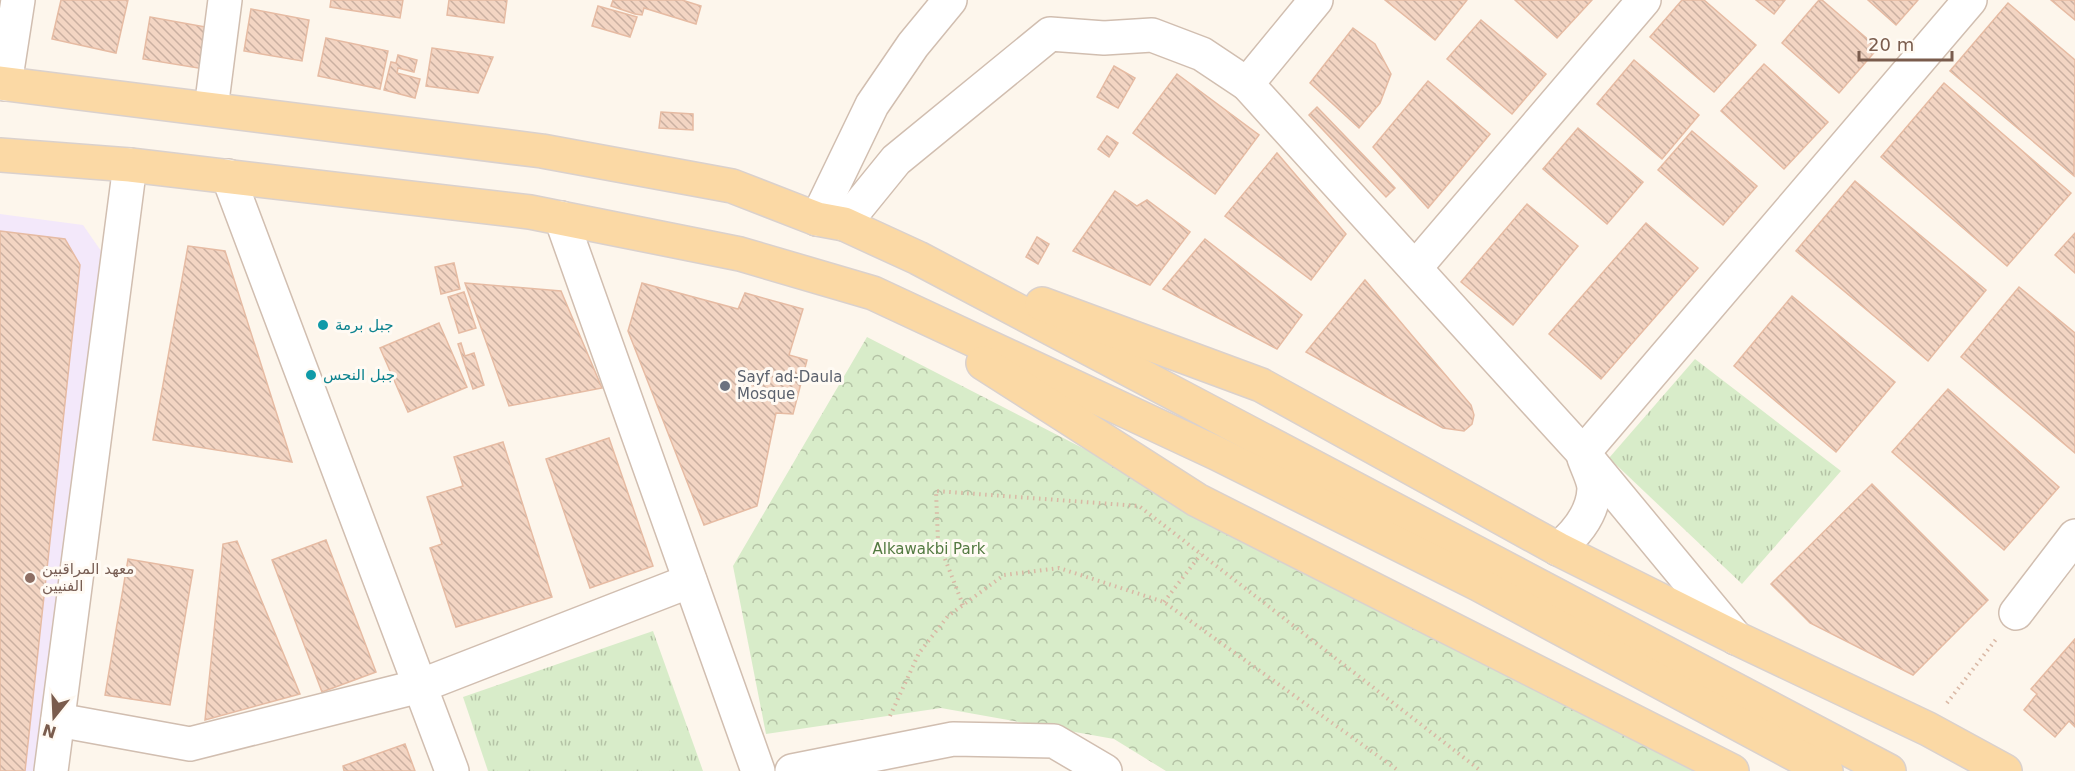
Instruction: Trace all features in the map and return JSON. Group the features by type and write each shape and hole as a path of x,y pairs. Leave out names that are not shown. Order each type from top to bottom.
{"main road":[{"path":"3,83 542,151 732,186 830,222 918,258 1261,385 1558,549 1736,638 1928,729 2005,771"},
{"path":"6,159 130,165 530,212 741,254 873,293 1216,453 1478,584 1826,771"},
{"path":"918,258 1889,771"},
{"path":"873,293 1197,500 1732,771"}],"street":[{"path":"3,83 18,0"},
{"path":"211,109 225,0"},
{"path":"830,222 872,105 913,45 950,0"},
{"path":"1247,84 1316,0"},
{"path":"1415,268 1644,0"},
{"path":"1583,453 1970,0"},
{"path":"830,222 896,160 1050,34 1104,38 1152,35 1202,54 1247,84 1583,453 1736,638"},
{"path":"51,771 130,165"},
{"path":"228,176 452,771"},
{"path":"561,218 758,771"},
{"path":"1558,549 1581,525 1590,507 1594,488 1583,453"},
{"path":"2016,613 2075,536"},
{"path":"58,720 190,744 420,686 690,580"},
{"path":"792,771 953,739 1054,741 1106,771"}],"path":[{"path":"963,605 938,541 936,491 1138,506 1481,771"},
{"path":"1164,602 1201,554"},
{"path":"890,716 919,653 948,616 1004,575 1059,568 1164,602 1399,771"},
{"path":"1928,729 2016,613"}],"shaded area":[{"name":"معهد المراقبين الفنيين","path":"0,214 83,225 108,261 44,697 36,771 0,771"}],"green space":[{"name":"Alkawakbi Park","path":"867,337 1710,771 1166,771 1114,739 941,708 766,734 733,566"},
{"path":"1695,359 1841,471 1742,584 1609,458"},
{"path":"653,631 703,771 488,771 463,697"}],"building":[{"path":"61,0 128,0 116,53 52,39"},
{"path":"331,0 403,0 400,18 330,7"},
{"path":"449,0 507,0 504,23 447,15"},
{"path":"613,0 682,0 701,6 696,24 644,8 642,15 635,14 611,6"},
{"path":"1385,0 1467,0 1435,40"},
{"path":"1515,0 1592,0 1557,38"},
{"path":"1682,0 1704,0 1756,45 1714,92 1650,37"},
{"path":"1756,0 1785,0 1774,14"},
{"path":"1819,0 1822,0 1878,48 1839,93 1782,43"},
{"path":"1868,0 1918,0 1896,25"},
{"path":"2051,0 2075,0 2075,20"},
{"path":"2008,3 2075,60 2074,176 1950,71"},
{"path":"598,6 637,17 630,37 592,26"},
{"path":"251,9 309,20 302,61 244,51"},
{"path":"150,17 217,29 210,70 143,59"},
{"path":"1481,20 1546,74 1512,114 1447,59"},
{"path":"1353,28 1375,44 1391,74 1380,103 1359,128 1310,83"},
{"path":"326,38 388,51 380,89 318,76"},
{"path":"432,48 493,57 478,93 426,86"},
{"path":"398,55 417,60 414,72 398,68 397,73 420,79 415,98 384,90 391,62 396,63"},
{"path":"1634,60 1699,115 1662,159 1597,104"},
{"path":"1764,64 1828,122 1784,169 1721,111"},
{"path":"1114,66 1135,78 1118,108 1097,97"},
{"path":"1177,74 1259,135 1215,194 1133,133"},
{"path":"1428,81 1490,134 1428,208 1373,147"},
{"path":"1944,83 2071,193 2007,266 1881,157"},
{"path":"1317,107 1395,188 1386,197 1309,115"},
{"path":"661,112 693,114 693,130 659,128"},
{"path":"1578,128 1643,182 1607,224 1543,169"},
{"path":"1692,131 1757,186 1723,225 1658,170"},
{"path":"1107,136 1118,143 1109,157 1098,149"},
{"path":"1277,153 1346,234 1311,280 1225,216"},
{"path":"1855,181 1986,290 1928,361 1796,251"},
{"path":"1115,191 1137,206 1147,200 1190,232 1150,285 1073,251"},
{"path":"1527,204 1578,246 1513,325 1461,282"},
{"path":"1646,223 1698,268 1601,379 1549,334"},
{"name":"معهد المراقبين الفنيين","path":"0,231 65,239 80,265 25,771 0,771"},
{"path":"2075,233 2075,273 2055,255"},
{"path":"1037,237 1049,244 1038,264 1026,257"},
{"path":"1205,239 1302,315 1277,349 1163,289"},
{"path":"188,246 225,251 292,462 153,440"},
{"path":"454,263 460,289 441,294 435,267"},
{"path":"1365,280 1471,405 1474,415 1472,424 1464,431 1443,428 1306,352"},
{"path":"465,283 561,291 602,388 509,406"},
{"name":"Sayf ad-Daula Mosque","path":"642,283 738,309 745,293 803,309 789,355 807,360 793,414 776,413 757,506 704,525 628,331"},
{"path":"2019,287 2075,333 2075,453 1961,357"},
{"path":"464,292 476,328 459,333 448,297"},
{"path":"1792,296 1895,382 1836,452 1734,366"},
{"path":"439,323 467,387 408,412 380,348"},
{"path":"461,343 465,356 474,353 484,385 473,389 458,344"},
{"path":"1948,389 2059,487 2004,550 1892,452"},
{"path":"609,438 653,566 590,588 546,459"},
{"path":"503,442 552,597 456,627 430,548 442,544 427,497 463,486 454,457"},
{"path":"1872,484 1988,600 1913,675 1810,623 1771,584"},
{"path":"326,540 376,672 322,692 272,560"},
{"path":"237,541 300,694 205,720 223,544"},
{"path":"128,559 193,570 170,705 105,695"},
{"path":"2075,639 2075,727 2069,721 2055,737 2024,710 2037,694 2031,689"},
{"path":"405,744 415,771 344,771 343,766"}],"place":[{"name":"جبل برمة","path":"323,325"},
{"name":"جبل النحس","path":"311,375"},
{"name":"Sayf ad-Daula Mosque","path":"725,386"},
{"name":"معهد المراقبين الفنيين","path":"30,578"}]}
